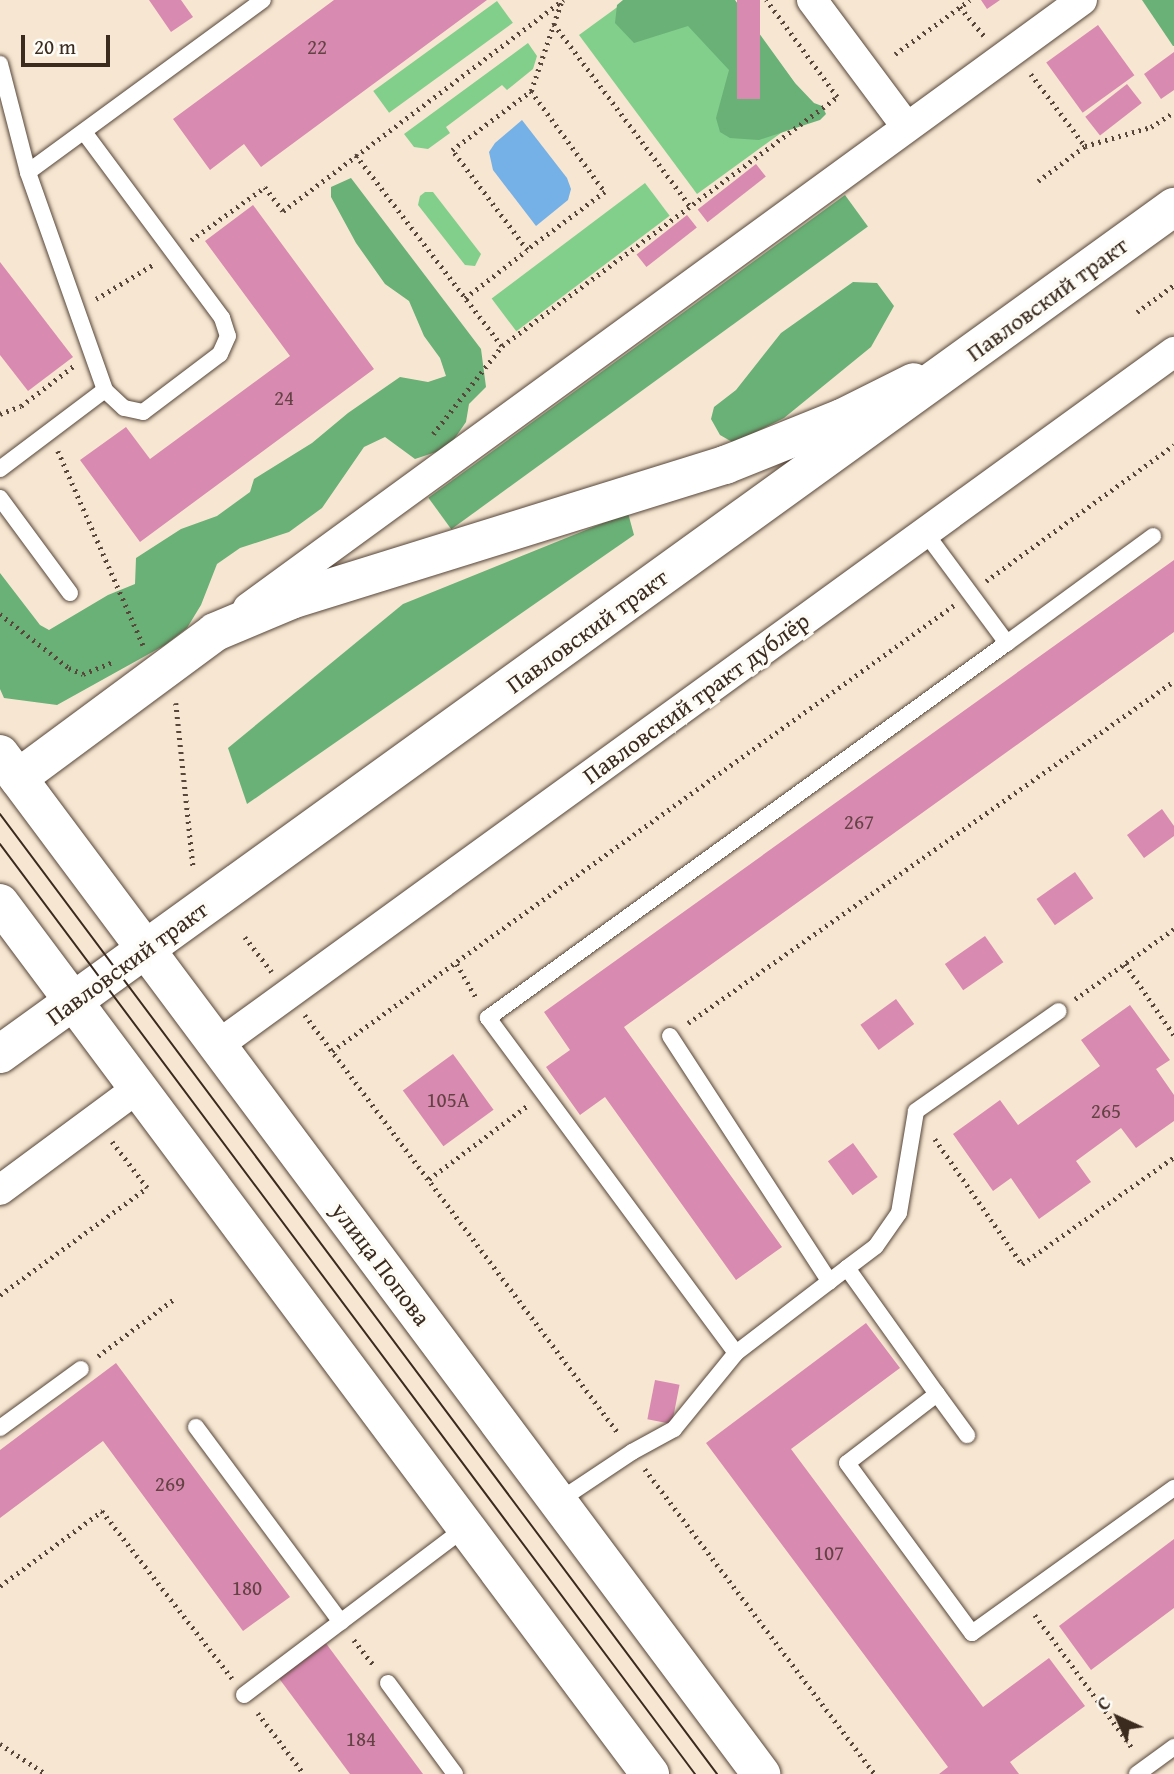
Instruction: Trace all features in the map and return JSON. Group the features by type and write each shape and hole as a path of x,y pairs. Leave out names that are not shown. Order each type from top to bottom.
{"main road":[{"name":"Павловский тракт","path":"0,1054 1174,207"},
{"path":"9,766 215,632 291,600 725,466 842,418 975,351"},
{"name":"улица Попова","path":"9,766 759,1773"},
{"path":"0,903 650,1774"}],"street":[{"path":"812,0 906,126"},
{"path":"215,632 1082,0"},
{"name":"Павловский тракт дублёр","path":"218,1045 1174,352"},
{"path":"0,1190 138,1088"}],"lane":[{"path":"28,172 263,0"},
{"path":"0,64 28,172 105,390 124,408 143,412 220,354 228,336 222,318 84,132"},
{"path":"0,469 105,390"},
{"path":"0,498 70,593"},
{"path":"925,532 1007,643"},
{"path":"736,1353 488,1018 1153,536"},
{"path":"557,1502 632,1452 674,1429 736,1353 876,1246 899,1213 916,1111 1059,1011"},
{"path":"670,1035 830,1282"},
{"path":"848,1268 967,1435"},
{"path":"0,1428 81,1369"},
{"path":"937,1394 847,1463 972,1633 1174,1488"},
{"path":"197,1427 341,1622"},
{"path":"244,1695 466,1527"},
{"path":"388,1683 455,1774"},
{"path":"1142,1770 1174,1747"}],"path":[{"path":"430,438 502,346 838,97 766,0"},
{"path":"895,54 970,0"},
{"path":"527,250 452,150 531,91 563,1"},
{"path":"75,311 174,252 265,187 283,211 563,1"},
{"path":"960,7 990,42"},
{"path":"554,24 690,206"},
{"path":"1024,65 1085,146"},
{"path":"465,298 605,192 531,91"},
{"path":"1038,181 1085,146 1151,127 1174,112"},
{"path":"356,155 502,346"},
{"path":"1137,312 1174,285"},
{"path":"0,414 21,406 91,353"},
{"path":"49,432 144,645"},
{"path":"332,1051 457,964 1174,445"},
{"path":"0,614 69,668 83,674 98,670 121,658"},
{"path":"132,652 155,637"},
{"path":"670,1035 1174,681"},
{"path":"175,695 192,866"},
{"path":"1059,1011 1174,929"},
{"path":"245,937 875,1774"},
{"path":"457,964 488,1018"},
{"path":"1125,964 1174,1035"},
{"path":"429,1179 543,1093"},
{"path":"916,1111 1022,1264 1174,1157"},
{"path":"0,1295 147,1188 96,1120"},
{"path":"81,1369 174,1299"},
{"path":"0,1586 102,1511 303,1774"},
{"path":"1022,1597 1142,1770"},
{"path":"341,1622 388,1683"},
{"path":"0,1744 46,1774"}],"green space":[{"path":"623,0 735,0 795,83 814,103 822,106 826,114 820,120 759,140 730,138 720,132 716,118 729,70 688,26 634,43 615,23 617,5"},
{"path":"627,0 733,0 814,109 697,194 579,35"},
{"path":"1142,0 1174,0 1174,46 1173,46"},
{"path":"497,1 513,23 389,113 373,91"},
{"path":"528,43 537,56 533,69 507,90 502,85 446,127 450,133 428,149 414,147 404,134"},
{"path":"351,178 481,349 486,387 469,404 466,422 448,448 415,459 385,437 364,447 322,508 289,532 240,548 217,564 201,605 187,628 165,645 57,705 4,698 0,689 0,573 40,625 49,630 108,595 135,584 136,558 181,529 217,516 250,492 254,479 312,443 348,413 400,377 428,382 446,376 440,358 424,336 409,301 385,284 356,243 331,197 331,187"},
{"path":"645,183 670,216 516,331 492,299"},
{"path":"425,192 433,192 481,254 475,266 465,265 418,205 420,196"},
{"path":"845,195 868,227 451,529 428,498"},
{"path":"853,282 877,283 894,306 871,347 784,418 734,443 720,435 711,419 714,407 736,390 781,333"},
{"path":"628,513 634,535 247,804 228,748 403,604"}],"water":[{"path":"522,120 567,178 571,189 568,200 536,226 493,170 489,152 495,143"}],"building":[{"path":"149,0 181,0 193,17 171,32"},
{"path":"334,0 487,0 261,167 244,144 210,170 173,119"},
{"path":"737,0 760,0 760,99 737,99"},
{"path":"981,0 1000,0 987,9"},
{"path":"1098,25 1134,75 1083,113 1046,63"},
{"path":"1174,52 1174,90 1161,99 1144,74"},
{"path":"1127,84 1142,103 1100,136 1085,117"},
{"path":"756,164 766,177 708,222 698,210"},
{"path":"253,205 374,369 140,542 80,460 126,427 150,459 290,356 205,241"},
{"path":"687,215 697,228 646,267 637,254"},
{"path":"0,262 73,357 28,391 0,355"},
{"path":"1174,560 1174,632 624,1027 782,1247 736,1280 605,1097 580,1115 546,1067 570,1050 544,1012"},
{"path":"1162,809 1174,826 1174,836 1144,858 1127,835"},
{"path":"1075,872 1093,898 1055,925 1036,899"},
{"path":"985,936 1003,962 963,990 945,964"},
{"path":"896,999 914,1024 879,1050 860,1025"},
{"path":"1130,1005 1170,1060 1156,1069 1174,1095 1174,1121 1136,1148 1121,1128 1076,1161 1091,1182 1039,1219 1011,1178 993,1191 953,1134 1000,1100 1018,1125 1100,1066 1081,1040"},
{"path":"453,1054 494,1110 443,1146 403,1090"},
{"path":"853,1143 878,1177 853,1195 828,1161"},
{"path":"866,1323 900,1368 791,1449 983,1707 1049,1658 1085,1706 1010,1762 1019,1774 939,1774 948,1767 706,1443"},
{"path":"116,1363 290,1597 243,1631 103,1441 0,1518 0,1450"},
{"path":"655,1380 680,1385 672,1424 647,1419"},
{"path":"1174,1539 1174,1608 1091,1670 1059,1626"},
{"path":"325,1642 423,1774 350,1774 278,1677"}],"tram line":[{"path":"0,814 717,1774"},
{"path":"0,844 695,1774"}]}
